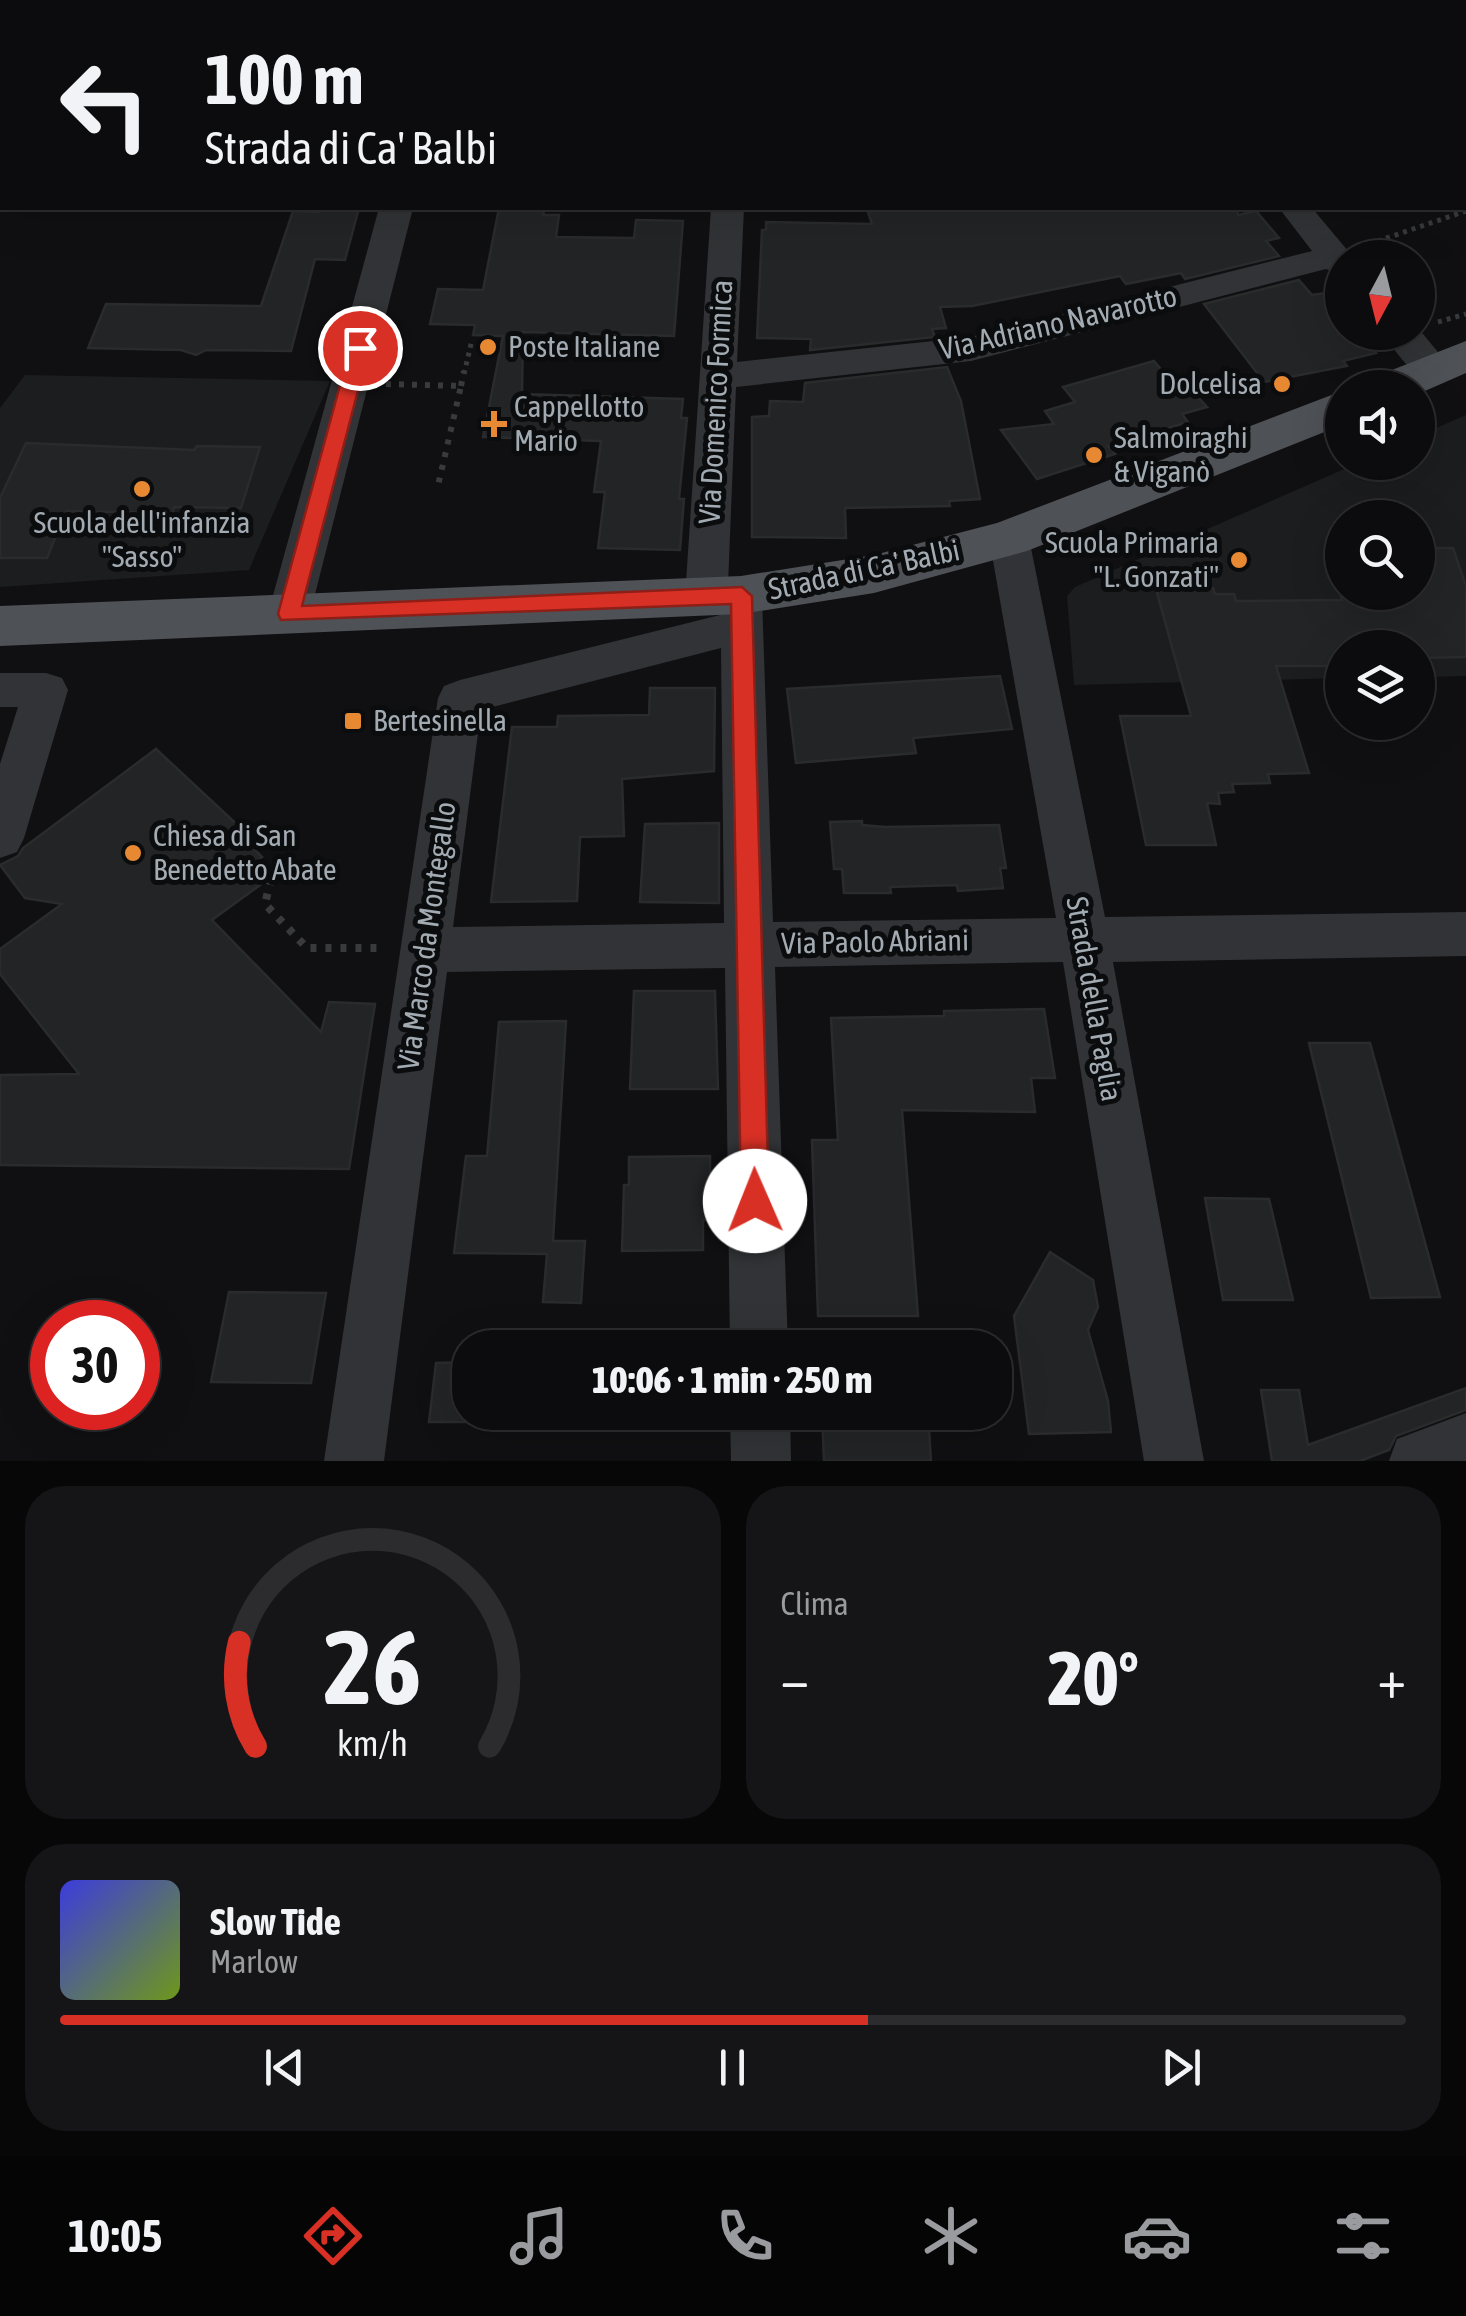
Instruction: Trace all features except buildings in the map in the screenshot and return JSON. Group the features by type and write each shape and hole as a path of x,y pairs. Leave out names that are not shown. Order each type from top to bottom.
{"main road":[{"name":"Strada di Ca' Balbi","path":"0,626 289,614 730,606 874,574 1009,538 1325,414"}],"street":[{"path":"289,614 395,210"},
{"name":"Via Domenico Formica","path":"730,210 718,377 750,944 758,1330"},
{"path":"1296,210 1325,245"},
{"name":"Via Adriano Navarotto","path":"718,377 972,349 1325,263"},
{"name":"Strada della Paglia","path":"1009,538 1084,939 1174,1461"},
{"name":"Via Marco da Montegallo","path":"354,1461 460,698 730,606"},
{"path":"0,690 46,690 0,838"},
{"name":"Via Paolo Abriani","path":"426,950 1466,934"},
{"path":"760,1430 761,1461"},
{"path":"1419,1461 1466,1442"}],"path":[{"path":"1390,240 1466,211"},
{"path":"437,490 472,340"},
{"path":"350,384 461,386"},
{"path":"271,880 266,904 307,948 426,950"}],"shaded area":[{"name":"Scuola dell'infanzia \"Sasso\"","path":"25,375 330,381 249,570 0,587 0,408"},
{"name":"Scuola Primaria \"L. Gonzati\"","path":"1466,415 1466,676 1435,677 1435,630 1325,630 1325,678 1074,685 1067,596 1075,587 1325,477 1435,480 1435,429"}],"place":[{"name":"Poste Italiane","path":"488,347"},
{"name":"Dolcelisa","path":"1282,384"},
{"name":"Cappellotto Mario","path":"494,424"},
{"name":"Salmoiraghi & Viganò","path":"1094,455"},
{"name":"Scuola dell'infanzia \"Sasso\"","path":"142,489"},
{"name":"Scuola Primaria \"L. Gonzati\"","path":"1239,560"},
{"name":"Bertesinella","path":"353,721"},
{"name":"Chiesa di San Benedetto Abate","path":"133,853"}],"route":[{"path":"360,348 289,614 742,596 755,1201"}]}
